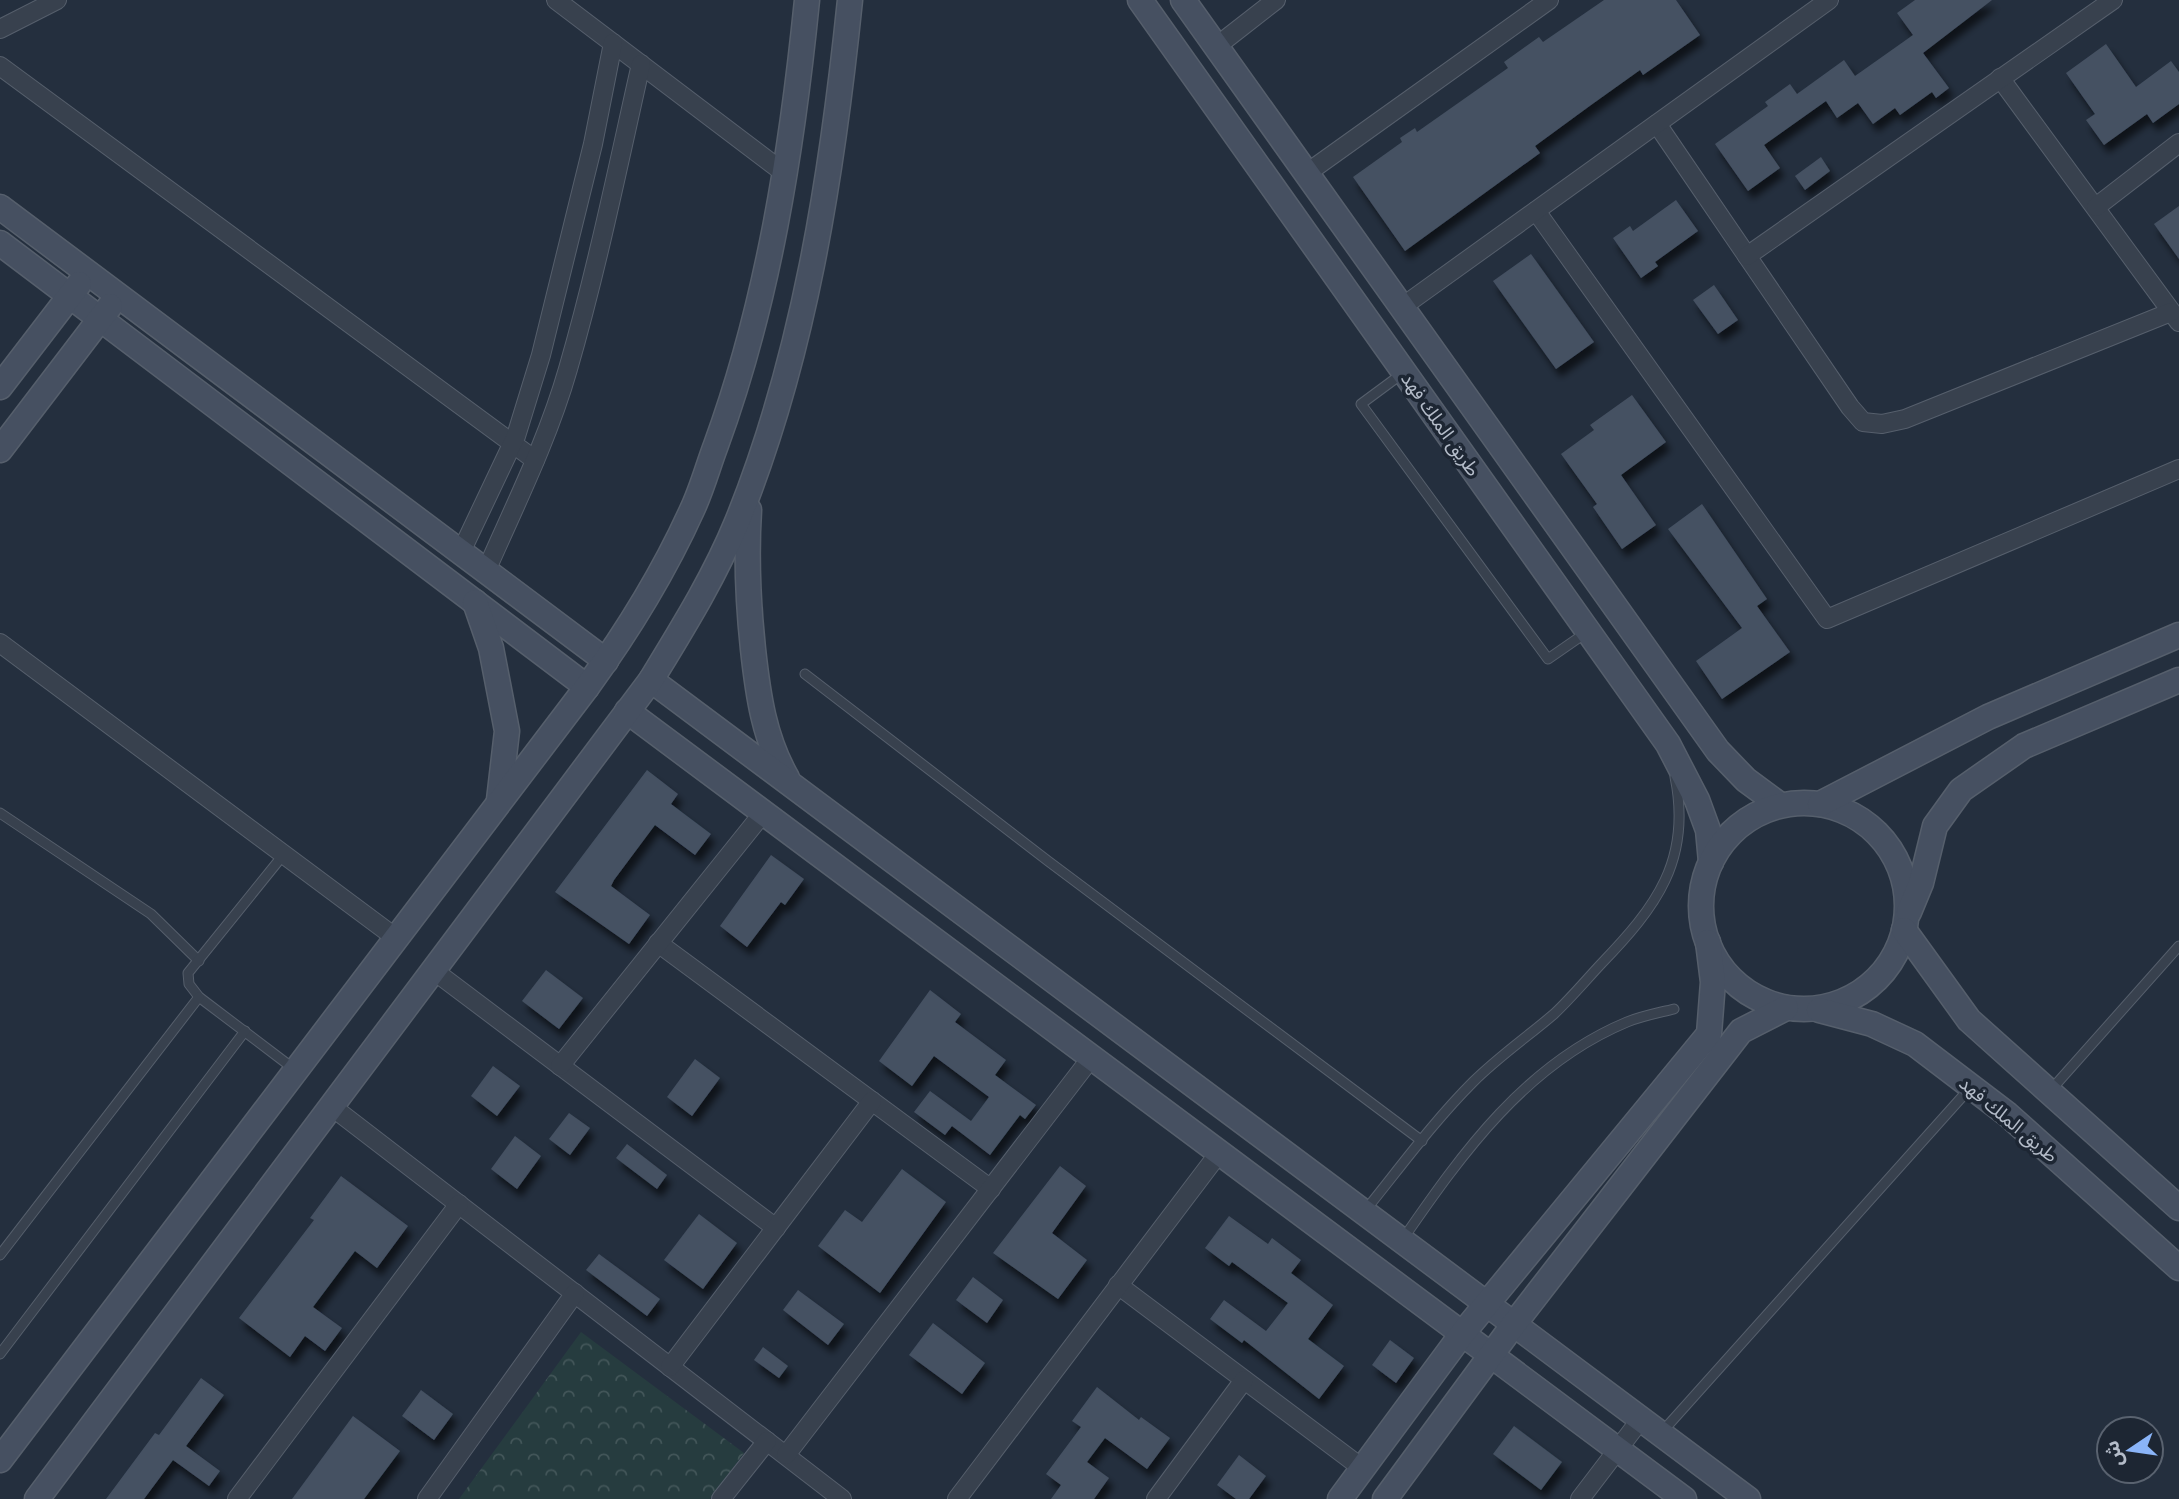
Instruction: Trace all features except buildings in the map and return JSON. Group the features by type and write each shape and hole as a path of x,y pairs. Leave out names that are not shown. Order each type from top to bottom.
{"street":[{"path":"0,29 57,0"},
{"path":"556,0 783,172"},
{"path":"37,1499 651,680 700,600 736,524 771,433 818,229 842,77 850,0"},
{"path":"848,27 857,0"},
{"path":"1123,0 1181,57"},
{"name":"طريق الملك فهد","path":"1140,0 1663,737 1697,800 1708,830 1711,862"},
{"name":"طريق الملك فهد","path":"1183,0 1718,751 1746,780 1780,805"},
{"path":"1217,46 1276,0"},
{"path":"1307,173 1549,0"},
{"path":"1402,307 1829,0"},
{"path":"1746,256 2113,0"},
{"path":"0,1460 587,687 606,661 657,576 693,509 755,320 801,61 805,1"},
{"path":"461,552 512,443 541,355 593,144 613,43"},
{"path":"486,571 535,460 568,370 641,64"},
{"path":"0,66 535,460"},
{"path":"1657,124 1850,407 1863,422 1882,424 1905,419 2175,317 2000,78"},
{"path":"2096,206 2179,144"},
{"path":"0,207 606,661"},
{"path":"1536,211 1827,619 2179,469"},
{"path":"0,243 587,687"},
{"path":"0,387 88,273"},
{"path":"0,450 118,295"},
{"path":"750,486 746,555 757,682 765,727 776,759 791,785"},
{"path":"475,602 491,648 507,731 499,803"},
{"path":"1820,804 1988,717 2179,635"},
{"path":"0,643 396,937"},
{"path":"651,680 1748,1499"},
{"path":"1708,942 1720,966 1738,985 1761,1000 1786,1007 1815,1009 1839,1003 1862,992 1881,975 1895,954 1922,883 1935,826 1961,790 2024,746 2179,680"},
{"path":"1663,737 1687,708"},
{"path":"627,711 1684,1499"},
{"path":"1340,1499 1462,1334 1709,1034 1713,982 1702,916 1702,890 1711,862 1723,842 1739,826 1758,813 1780,805 1800,802 1845,811 1867,824 1885,842 1899,865 1906,890 1905,923 1969,1020 2179,1208"},
{"path":"560,1066 762,813"},
{"path":"658,943 990,1189"},
{"path":"433,970 776,1228"},
{"path":"1385,1499 1514,1324 1741,1031 1786,1007"},
{"name":"طريق الملك فهد","path":"1815,1009 1871,1024 1915,1044 2007,1114 2179,1268"},
{"path":"786,1455 1091,1058"},
{"path":"670,1367 872,1101"},
{"path":"331,1107 842,1499"},
{"path":"957,1499 1219,1153"},
{"path":"237,1499 459,1205"},
{"path":"1118,1285 1362,1468"},
{"path":"427,1499 575,1293"},
{"path":"1156,1499 1244,1380"},
{"path":"1580,1499 1618,1450 1651,1427"},
{"path":"721,1499 767,1441"}],"lane":[{"path":"1405,372 1361,404 1548,659 1588,631"},
{"path":"805,674 1048,861 1422,1141"},
{"path":"1364,1213 1472,1083 1508,1049 1554,1013 1636,928 1659,895 1673,862 1679,831 1679,795 1663,737"},
{"path":"0,813 151,914 199,961"},
{"path":"284,854 188,973 189,984 200,997 296,1070"},
{"path":"2050,1092 2179,946"},
{"path":"0,1255 200,997"},
{"path":"1402,1241 1457,1163 1502,1110 1539,1074 1576,1048 1629,1021 1674,1009"},
{"path":"0,1354 245,1031"},
{"path":"1651,1427 1971,1086"}],"green space":[{"path":"581,1332 744,1453 710,1499 459,1499"}]}
